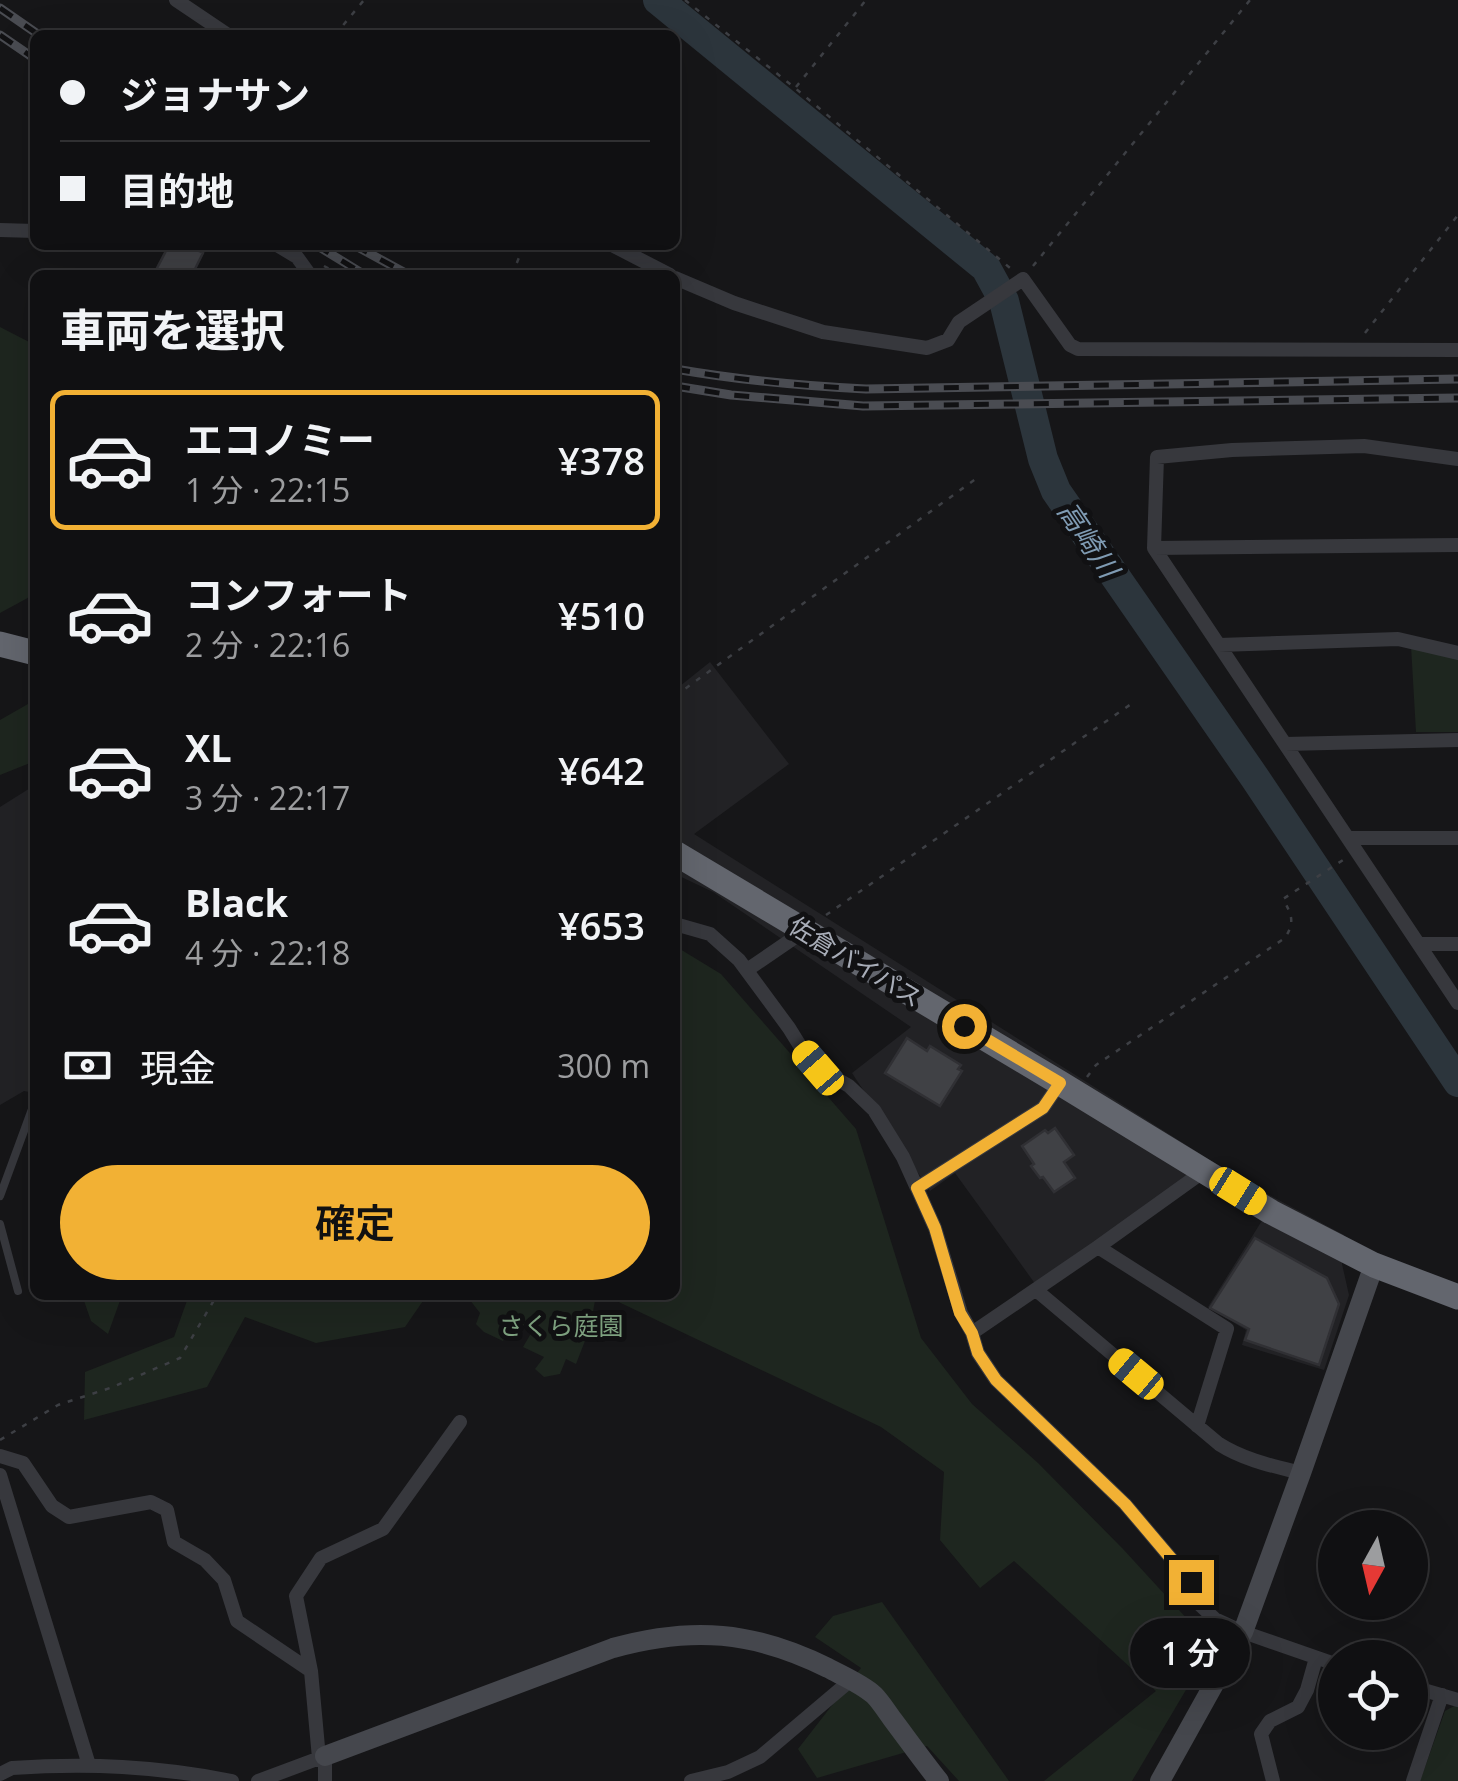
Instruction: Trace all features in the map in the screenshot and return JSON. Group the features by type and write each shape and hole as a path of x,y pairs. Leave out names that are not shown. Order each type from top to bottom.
{"highway":[{"path":"0,644 30,652"},
{"name":"佐倉バイパス","path":"680,856 1271,1212 1374,1265 1458,1297"}],"street":[{"path":"176,0 221,30"},
{"path":"0,230 30,231"},
{"path":"285,250 306,270"},
{"path":"622,250 660,270"},
{"path":"680,279 734,303 823,332 927,348 948,340 959,322 1022,278 1070,345 1078,349 1458,350"},
{"path":"1458,459 1364,446 1232,450 1157,457 1154,548 1458,1002"},
{"path":"1154,548 1458,545"},
{"path":"1219,645 1398,639 1458,653"},
{"path":"1285,744 1458,740"},
{"path":"1352,844 1458,838"},
{"path":"680,925 710,934 747,970 818,1068 849,1086 874,1110 903,1157 935,1228 960,1313 978,1353 996,1380 1125,1504 1191,1582 1200,1604 1215,1618 1242,1632 1316,1658 1308,1690 1298,1707 1270,1721 1262,1734 1273,1781"},
{"path":"747,970 804,930"},
{"path":"1419,944 1458,944"},
{"path":"917,1188 1068,1088"},
{"path":"972,1333 1204,1171"},
{"path":"1098,1248 1227,1329 1196,1426"},
{"path":"1160,1781 1242,1632 1374,1265"},
{"path":"1036,1290 1231,1452 1301,1474"},
{"path":"325,1781 311,1671 296,1596 321,1558 382,1528 460,1422"},
{"path":"0,1456 23,1463 52,1506 70,1517 151,1502 167,1510 174,1542 205,1560 224,1580 238,1621 311,1671"},
{"path":"0,1476 89,1766"},
{"path":"258,1781 613,1648 677,1634 744,1637 814,1661 850,1680 874,1695 939,1781"},
{"path":"691,1781 728,1772 760,1757 850,1680"},
{"path":"1428,1691 1458,1700"},
{"path":"1413,1781 1442,1695"},
{"path":"0,1774 12,1768 89,1766 180,1770 232,1781"}],"lane":[{"path":"0,1196 30,1115"},
{"path":"0,1224 4,1260 18,1292"}],"path":[{"path":"339,30 364,0"},
{"path":"686,0 1022,278 1250,0"},
{"path":"795,88 866,0"},
{"path":"1365,350 1365,332 1458,216"},
{"path":"680,692 977,478"},
{"path":"804,930 1134,702"},
{"path":"1068,1088 1285,938 1293,926 1292,914 1283,899 1352,844"},
{"path":"0,1440 58,1405 180,1358 214,1300"}],"shaded area":[{"path":"710,662 789,764 694,834 1210,1160 1344,1235 1342,1264 1349,1295 1324,1370 1242,1345 1246,1330 1208,1307 1263,1219 1192,1172 1036,1285 955,1173 930,1191 852,1073 911,1027 713,892 680,876 680,686"},
{"path":"30,788 30,1092 24,1091 0,1105 0,807"}],"green space":[{"path":"0,327 30,342 30,597 0,613"},
{"path":"1411,646 1458,659 1458,732 1416,732"},
{"path":"30,703 30,763 0,775 0,720"},
{"path":"680,949 721,974 856,1129 921,1338 972,1404 1038,1463 1212,1646 1132,1781 1044,1781 1156,1691 1014,1561 980,1588 940,1540 944,1472 881,1427 614,1300 680,1300"},
{"path":"84,1300 120,1300 108,1334 91,1321"},
{"path":"187,1300 424,1300 405,1327 316,1343 245,1317 207,1387 84,1420 85,1372 174,1337"},
{"name":"さくら庭園","path":"470,1300 595,1300 590,1328 576,1364 566,1359 560,1374 544,1377 535,1369 544,1357 523,1347 533,1330 514,1321 503,1341 476,1324 480,1313"},
{"path":"882,1602 1009,1781 959,1781 927,1746 817,1778 798,1749 861,1668 815,1637 833,1616"},
{"path":"1456,1705 1458,1781 1420,1781 1445,1711"}],"building":[{"path":"166,250 203,253 194,270 156,270"},
{"path":"907,1038 927,1051 930,1046 961,1065 958,1069 962,1071 940,1106 885,1073"},
{"path":"1055,1128 1074,1155 1064,1162 1075,1178 1054,1192 1031,1166 1034,1164 1022,1146 1045,1130 1048,1133"},
{"path":"1255,1238 1327,1278 1339,1304 1319,1365 1245,1340 1249,1329 1210,1308"}],"waterway":[{"name":"高崎川","path":"658,0 986,268 1004,301 1043,459 1056,491 1255,778 1458,1082"}],"railway":[{"path":"0,8 32,30"},
{"path":"0,35 30,56"},
{"path":"324,250 357,270"},
{"path":"363,250 400,270"},
{"path":"680,370 866,389 1458,379"},
{"path":"680,387 863,406 1458,398"}],"route":[{"path":"964,1026 1060,1083 1043,1108 917,1188 935,1228 960,1313 978,1353 996,1380 1125,1504 1191,1582"}]}
